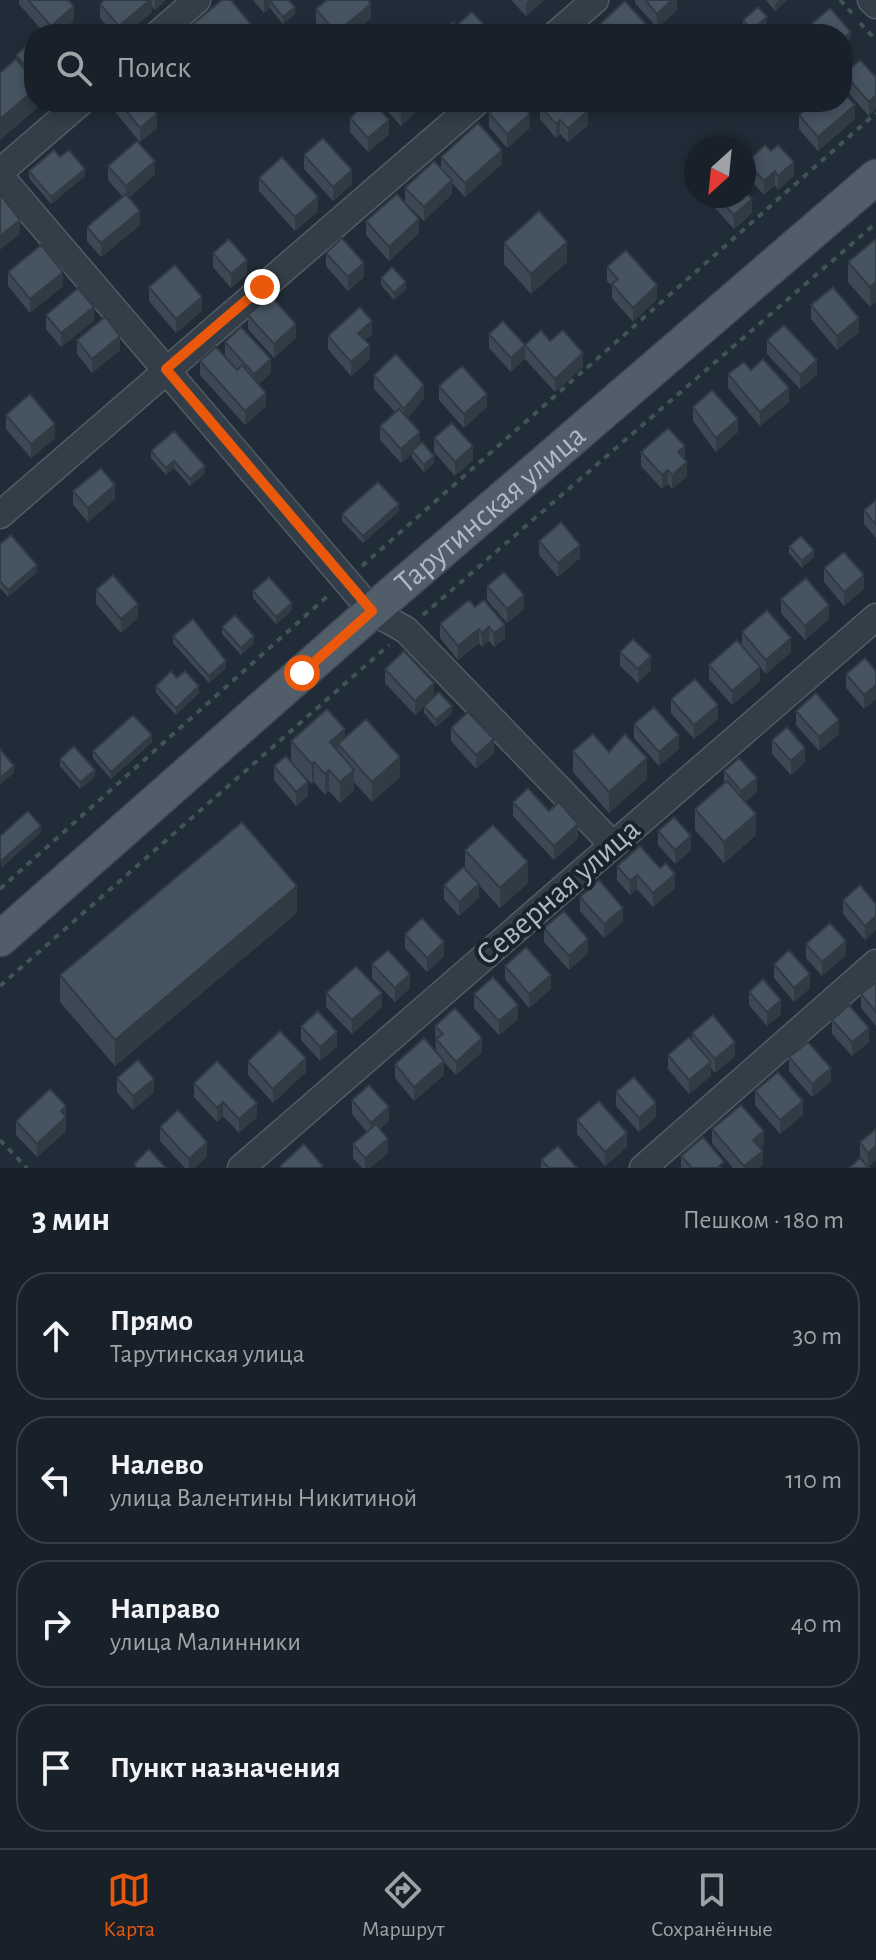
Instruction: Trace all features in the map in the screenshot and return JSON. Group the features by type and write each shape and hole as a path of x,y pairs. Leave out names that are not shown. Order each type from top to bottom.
{"main road":[{"name":"Тарутинская улица","path":"0,939 372,611 876,177"}],"street":[{"path":"169,24 197,0"},
{"path":"567,24 595,0"},
{"path":"871,0 876,5"},
{"path":"70,112 0,174 372,611 406,630 613,845"},
{"path":"0,515 465,112"},
{"name":"Северная улица","path":"241,1168 876,617"},
{"path":"643,1168 876,963"}],"path":[{"path":"0,889 876,113"},
{"path":"0,986 876,223"},
{"path":"0,1140 27,1168"}],"building":[{"path":"28,0 68,0 74,6 49,24"},
{"path":"104,0 150,0 121,24 117,24 100,4"},
{"path":"222,0 231,0 251,24 193,24"},
{"path":"271,0 288,0 295,7 283,17"},
{"path":"327,0 368,0 371,4 347,24 328,24 316,9"},
{"path":"645,0 672,0 657,14"},
{"path":"625,1 646,24 600,24"},
{"path":"758,7 767,17 759,24 747,24 743,20"},
{"path":"830,8 844,24 811,24"},
{"path":"472,12 483,24 458,24"},
{"path":"24,48 24,64 16,55"},
{"path":"16,59 24,68 24,99 0,119 0,73"},
{"path":"860,60 876,77 876,95 869,102 852,83 852,67"},
{"path":"127,112 155,112 157,114 140,128"},
{"path":"356,112 382,112 389,120 368,138 350,118"},
{"path":"528,112 530,114 507,134 489,113"},
{"path":"545,112 587,112 568,128 560,120 556,124"},
{"path":"802,112 847,112 818,137 799,115"},
{"path":"478,123 502,150 465,183 441,157"},
{"path":"323,138 352,170 333,187 304,155"},
{"path":"137,141 155,161 126,186 108,166"},
{"path":"765,145 771,151 778,145 794,162 778,176 775,171 764,181 756,172 756,154"},
{"path":"54,150 60,157 69,150 85,169 51,197 29,171"},
{"path":"282,157 318,197 295,217 259,178"},
{"path":"434,161 452,180 424,207 405,188"},
{"path":"0,194 20,220 0,236"},
{"path":"126,194 140,211 101,243 87,227"},
{"path":"397,194 419,219 389,247 366,221"},
{"path":"727,208 742,208 734,215"},
{"path":"539,211 567,242 531,274 504,243"},
{"path":"342,238 364,263 348,277 326,253"},
{"path":"229,239 247,260 231,274 213,253"},
{"path":"876,239 876,282 870,287 848,262"},
{"path":"41,245 63,272 30,299 8,272"},
{"path":"626,250 657,285 633,308 612,284 618,279 607,267"},
{"path":"175,265 202,297 176,319 149,287"},
{"path":"392,267 406,282 394,293 381,278"},
{"path":"833,287 859,318 837,336 811,305"},
{"path":"78,288 94,307 61,333 46,315"},
{"path":"270,295 296,324 274,344 248,315"},
{"path":"360,307 372,321 358,333 370,345 351,362 328,336"},
{"path":"105,317 120,336 92,359 77,340"},
{"path":"503,321 525,345 511,358 489,334"},
{"path":"784,325 817,360 800,375 767,340"},
{"path":"241,327 271,359 254,374 225,342"},
{"path":"541,330 550,341 563,330 583,353 555,379 525,345"},
{"path":"216,347 237,370 242,365 266,393 245,411 200,361"},
{"path":"396,354 424,385 404,409 374,375"},
{"path":"763,359 789,388 760,412 728,374 744,362 751,370"},
{"path":"462,366 487,394 464,414 439,386"},
{"path":"712,390 738,419 716,438 693,407"},
{"path":"30,394 55,424 31,444 6,415"},
{"path":"399,409 420,432 401,449 380,426"},
{"path":"452,423 473,446 455,462 434,438"},
{"path":"668,428 685,446 678,452 687,462 672,475 668,470 662,475 641,452"},
{"path":"174,431 205,466 190,479 174,461 166,468 151,451"},
{"path":"422,442 434,456 424,465 412,451"},
{"path":"101,468 115,485 88,508 73,491"},
{"path":"378,482 399,504 363,536 342,514"},
{"path":"876,500 876,525 864,510"},
{"path":"561,522 580,545 558,563 539,541"},
{"path":"11,535 37,565 8,590 0,581 0,544"},
{"path":"801,536 814,550 802,561 789,546"},
{"path":"844,552 864,575 844,592 824,568"},
{"path":"504,572 524,595 507,609 487,586"},
{"path":"113,575 138,604 121,619 96,590"},
{"path":"269,577 292,603 276,617 253,591"},
{"path":"806,578 829,605 805,626 781,599"},
{"path":"469,600 475,607 484,600 505,625 494,633 489,627 482,633 479,629 458,646 440,624"},
{"path":"767,610 791,638 766,660 742,632"},
{"path":"235,615 254,636 241,648 222,627"},
{"path":"193,619 226,661 209,676 173,636"},
{"path":"633,639 651,656 638,669 620,652"},
{"path":"737,640 760,667 732,691 709,665"},
{"path":"404,651 434,683 415,701 385,669"},
{"path":"865,658 876,671 876,685 864,695 846,674"},
{"path":"171,671 177,678 185,671 199,686 176,708 156,686"},
{"path":"695,679 718,705 694,725 671,699"},
{"path":"439,692 452,706 436,720 424,706"},
{"path":"816,693 839,720 819,737 796,711"},
{"path":"654,707 679,735 659,752 634,724"},
{"path":"327,709 345,729 330,742 354,770 340,782 329,770 325,774 314,762 312,764 291,741"},
{"path":"468,712 494,739 476,755 451,728"},
{"path":"133,715 152,735 111,772 93,751"},
{"path":"366,719 400,757 372,782 338,744"},
{"path":"787,727 805,748 791,761 772,740"},
{"path":"593,734 609,752 625,734 647,758 609,792 573,751"},
{"path":"74,746 95,770 80,782 60,759"},
{"path":"0,749 14,766 0,778"},
{"path":"286,756 308,782 296,792 274,766"},
{"path":"739,758 757,778 741,791 724,771"},
{"path":"727,781 756,814 724,842 695,809"},
{"path":"528,788 549,811 559,802 578,824 554,846 513,802"},
{"path":"28,811 41,826 1,861 0,836"},
{"path":"674,817 691,836 675,850 658,831"},
{"path":"242,822 297,886 115,1040 60,975"},
{"path":"493,825 528,862 500,888 465,850"},
{"path":"640,846 660,868 666,863 675,874 653,893 637,875 630,881 617,866"},
{"path":"463,867 479,884 459,902 444,885"},
{"path":"599,880 623,908 604,924 580,897"},
{"path":"860,885 876,904 876,916 865,926 843,900"},
{"path":"564,911 588,939 569,956 544,928"},
{"path":"422,918 444,942 427,958 405,934"},
{"path":"830,923 846,941 822,962 806,944"},
{"path":"526,947 551,975 529,994 505,966"},
{"path":"388,950 410,974 395,988 372,964"},
{"path":"789,950 810,974 794,988 774,964"},
{"path":"356,966 382,993 352,1020 326,993"},
{"path":"493,977 518,1005 499,1021 474,994"},
{"path":"763,979 781,1000 767,1012 749,992"},
{"path":"876,982 876,1012 861,994"},
{"path":"849,1005 869,1028 852,1042 832,1020"},
{"path":"455,1008 482,1038 456,1062 436,1039 443,1034 435,1026"},
{"path":"318,1011 337,1032 320,1047 301,1026"},
{"path":"713,1015 735,1042 715,1059 692,1033"},
{"path":"280,1031 306,1058 273,1089 248,1061"},
{"path":"689,1037 711,1062 689,1080 668,1055"},
{"path":"424,1038 444,1061 414,1087 395,1064"},
{"path":"808,1042 831,1068 812,1084 789,1057"},
{"path":"138,1060 154,1079 133,1096 117,1078"},
{"path":"217,1061 257,1103 239,1119 223,1102 217,1108 194,1083"},
{"path":"778,1072 803,1101 780,1120 755,1091"},
{"path":"634,1077 656,1103 639,1118 616,1092"},
{"path":"369,1085 389,1107 371,1123 352,1100"},
{"path":"50,1089 66,1106 61,1111 66,1117 37,1144 16,1121"},
{"path":"599,1101 627,1133 605,1152 577,1120"},
{"path":"741,1105 764,1131 753,1140 763,1151 744,1166 712,1129"},
{"path":"178,1110 207,1142 189,1159 160,1127"},
{"path":"376,1124 388,1139 365,1158 353,1144"},
{"path":"876,1129 876,1146 868,1153 860,1142"},
{"path":"703,1137 724,1162 717,1168 692,1168 681,1156"},
{"path":"304,1144 323,1166 321,1168 280,1166"},
{"path":"558,1146 577,1168 549,1168 541,1160"},
{"path":"149,1149 166,1168 137,1168 134,1164"},
{"path":"860,1158 869,1168 849,1168"}],"route":[{"path":"262,287 166,369 372,611 302,673"}]}
